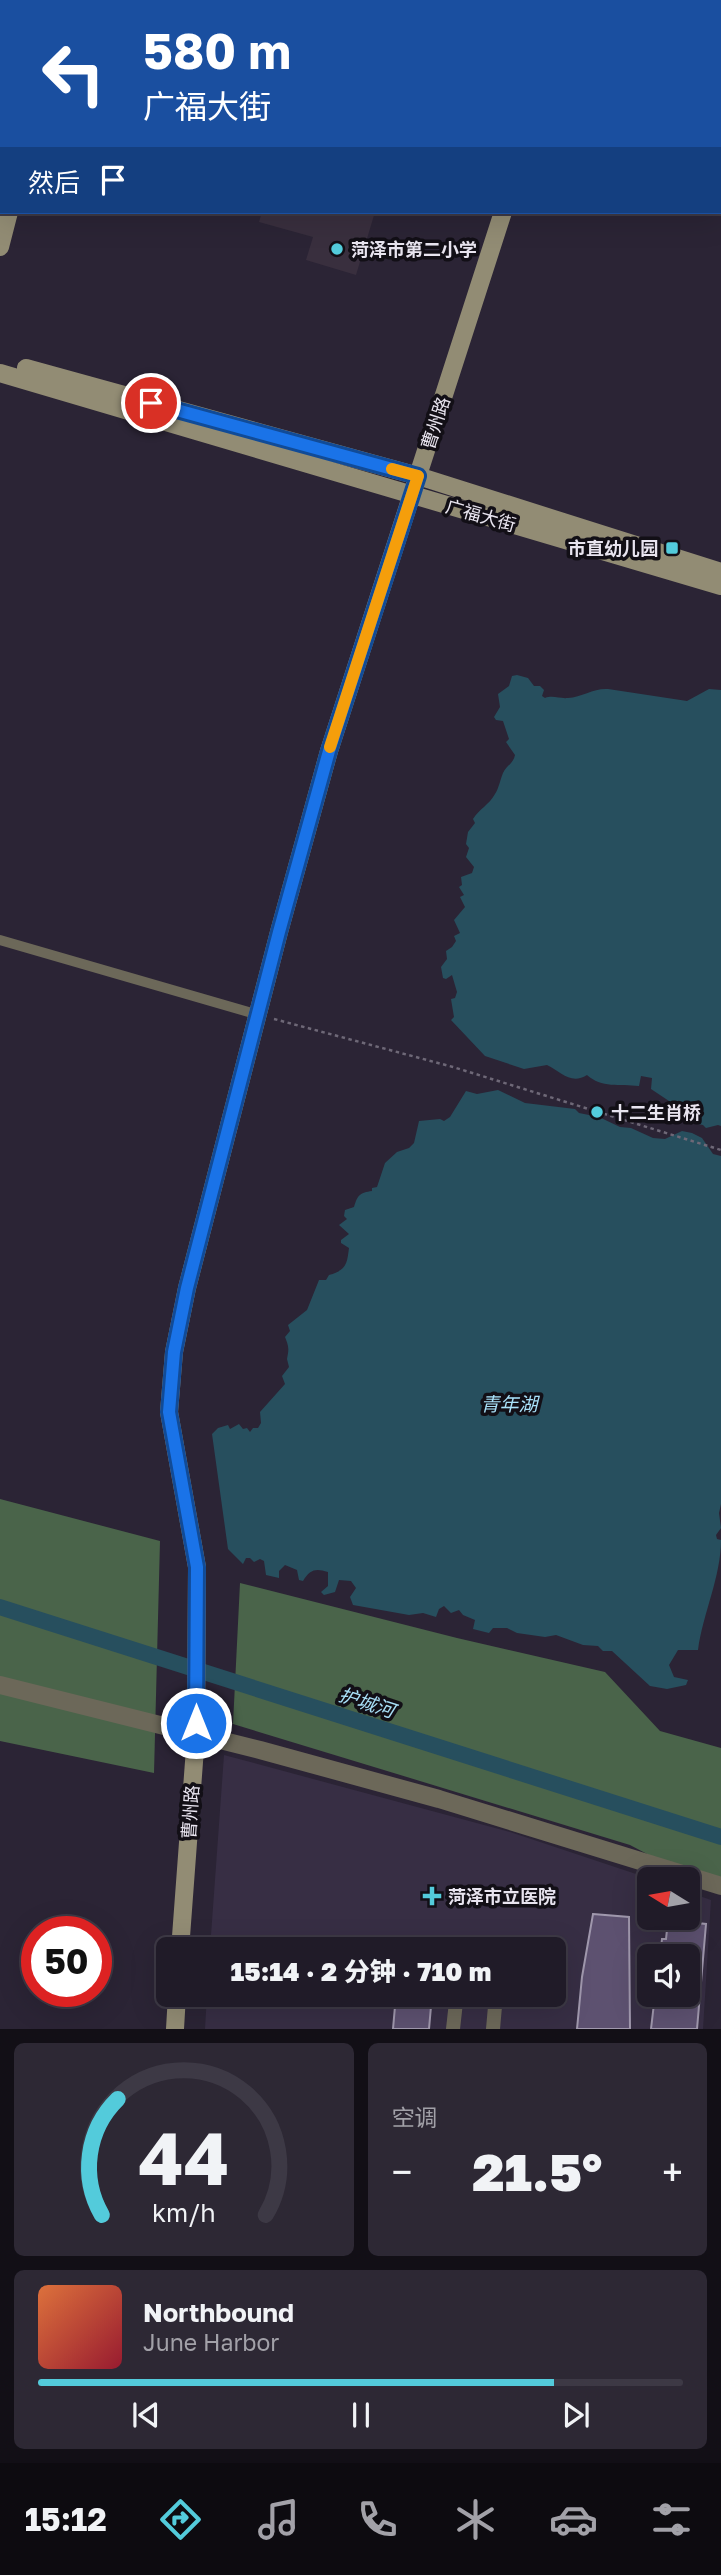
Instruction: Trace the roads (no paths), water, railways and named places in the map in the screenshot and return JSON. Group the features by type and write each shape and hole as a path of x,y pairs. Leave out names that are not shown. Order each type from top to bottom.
{"main road":[{"path":"0,247 8,214"},
{"name":"曹州路","path":"182,1937 196,1729 197,1567 169,1412 174,1352 187,1288 329,751 502,214"},
{"name":"广福大街","path":"0,361 418,476 721,572"},
{"name":"广福大街","path":"0,373 721,586"},
{"path":"174,2029 176,2007"}],"street":[{"path":"0,940 259,1016"},
{"path":"0,1685 196,1729 260,1750 439,1799 721,1886"},
{"path":"453,2029 455,2007"},
{"path":"493,2029 495,2007"}],"water":[{"path":"512,676 528,678 534,686 540,686 544,690 542,696 545,698 573,697 608,689 687,701 709,689 721,690 721,1126 706,1128 688,1122 678,1107 651,1089 652,1078 641,1076 639,1086 611,1085 598,1082 587,1075 571,1078 547,1065 524,1069 485,1056 451,1020 454,1017 451,999 455,998 457,992 452,975 443,978 441,967 447,959 446,951 456,941 454,936 460,933 454,920 465,907 460,897 464,895 459,887 462,885 461,877 472,873 474,867 466,857 469,848 466,844 468,832 475,823 475,816 495,794 503,773 515,755 506,742 509,739 503,721 494,717 500,707 498,694 509,686"},
{"name":"青年湖","path":"498,1090 525,1103 575,1109 579,1113 599,1117 653,1138 665,1139 682,1131 692,1133 702,1138 713,1154 721,1156 721,1528 716,1535 717,1539 721,1540 715,1581 698,1650 678,1650 669,1665 674,1677 688,1680 686,1685 667,1689 650,1686 612,1651 603,1651 598,1646 583,1645 556,1635 545,1637 517,1633 507,1628 493,1628 489,1633 473,1629 475,1620 463,1615 459,1610 451,1613 444,1606 439,1609 436,1617 353,1605 350,1597 356,1588 351,1581 339,1580 335,1592 324,1595 321,1592 328,1586 328,1572 314,1570 303,1581 299,1580 297,1570 285,1565 279,1571 279,1578 266,1575 264,1561 260,1559 254,1562 246,1558 243,1564 228,1549 212,1434 218,1428 228,1425 230,1429 239,1424 250,1432 253,1428 258,1428 261,1423 260,1412 285,1384 282,1376 289,1367 285,1337 290,1331 288,1325 307,1310 319,1280 326,1280 347,1262 349,1248 341,1243 341,1240 349,1234 339,1225 347,1219 344,1216 345,1210 354,1207 360,1195 377,1187 385,1163 397,1152 414,1143 419,1121 444,1121 450,1117 466,1091 477,1094"}],"waterway":[{"name":"护城河","path":"0,1607 721,1837"}],"place":[{"name":"菏泽市第二小学","path":"337,249"},
{"name":"市直幼儿园","path":"672,548"},
{"name":"十二生肖桥","path":"597,1112"},
{"name":"菏泽市立医院","path":"432,1896"}]}
